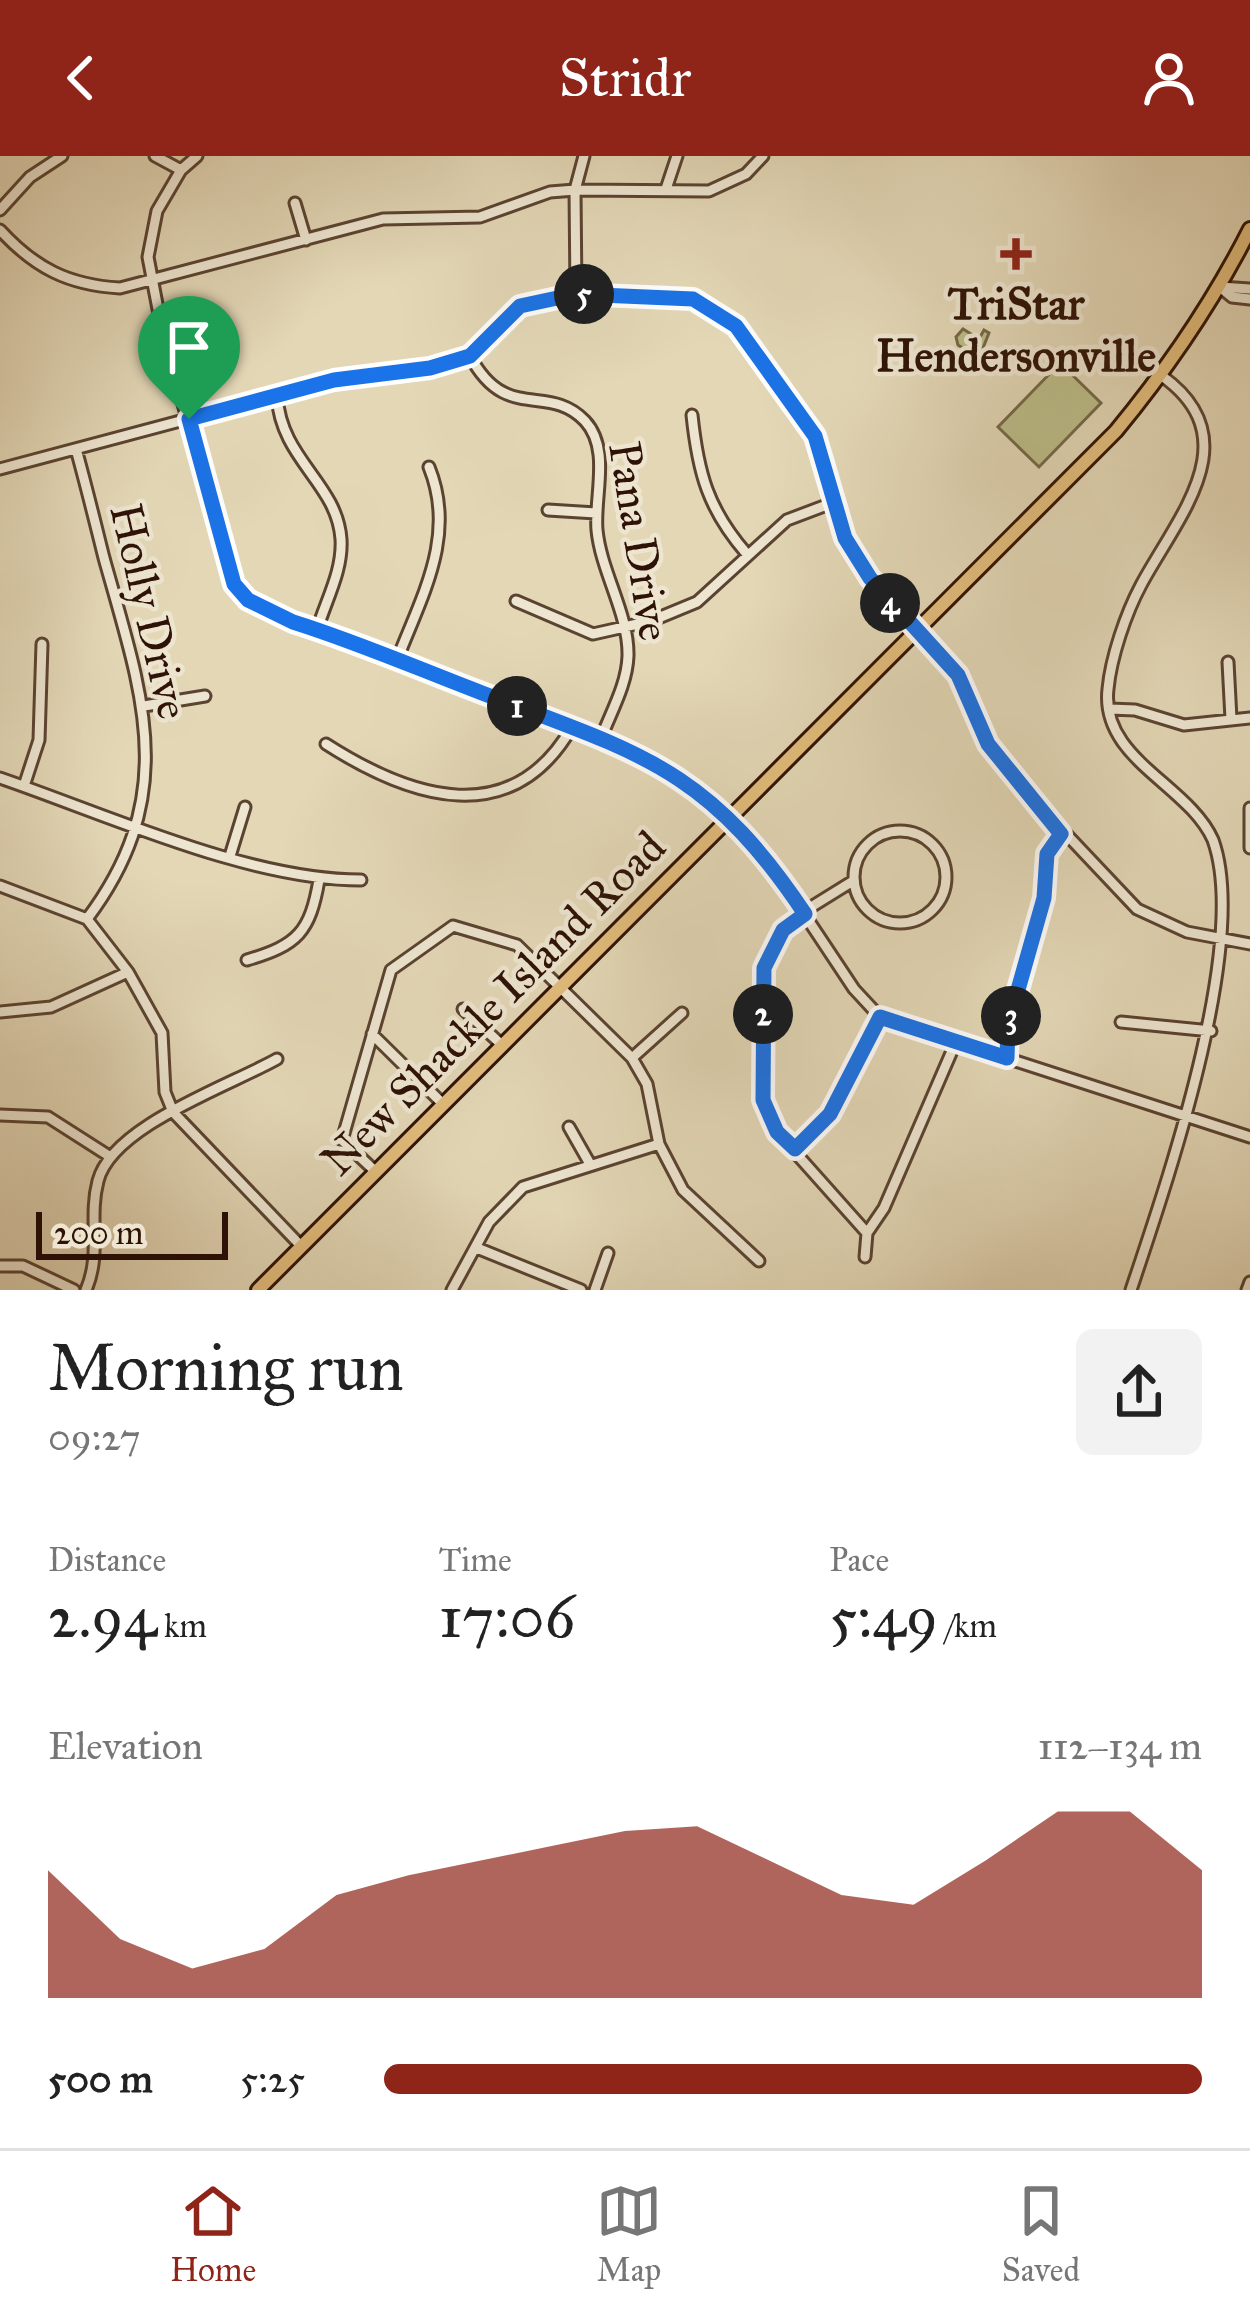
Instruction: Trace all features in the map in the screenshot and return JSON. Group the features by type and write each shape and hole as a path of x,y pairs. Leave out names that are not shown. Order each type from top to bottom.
{"main road":[{"name":"New Shackle Island Road","path":"259,1290 1116,431 1162,376 1220,287 1250,229"}],"street":[{"path":"0,210 30,177 62,156"},
{"path":"155,156 181,170"},
{"path":"197,156 181,170 157,211 148,257 151,283 234,584 248,600 272,614 602,736 665,767 759,846 854,989 880,1017 1250,1137"},
{"path":"576,294 575,190 584,156"},
{"path":"667,189 677,156"},
{"path":"0,230 43,270 120,288 383,219 480,217 550,192 709,191 746,174 763,156"},
{"path":"296,203 306,240"},
{"path":"1220,287 1250,289"},
{"path":"1220,287 1232,297 1250,299"},
{"path":"0,469 334,380 430,368 470,356 520,306 576,294 668,295 716,308 770,368 815,436 845,538 870,578 958,675 995,755 1061,834 1137,909 1160,923 1250,944"},
{"name":"Pana Drive","path":"470,356 493,389 510,398 567,409 584,420 598,450 596,513 603,561 629,652 625,679 602,736"},
{"path":"1131,1290 1190,1117 1210,1031 1223,940 1225,881 1214,841 1180,793 1129,752 1107,691 1143,581 1204,501 1215,465 1208,418 1196,399 1162,376"},
{"path":"277,396 285,440 319,485 341,536 340,564 317,630"},
{"path":"692,415 703,489 722,525 746,554"},
{"name":"Holly Drive","path":"76,449 144,706 147,776 138,825 106,894 87,920"},
{"path":"397,660 442,534 443,512 429,466"},
{"path":"516,601 593,634 623,628 697,602 787,520 832,503"},
{"path":"548,510 596,513"},
{"path":"24,786 39,740 42,644"},
{"path":"1228,662 1231,719"},
{"path":"144,706 206,696"},
{"path":"1110,709 1135,710 1184,725 1250,718"},
{"path":"326,745 381,773 486,798 512,790 541,771 572,727"},
{"path":"0,778 230,856 320,880 361,880"},
{"path":"230,856 245,807"},
{"path":"1250,808 1250,848"},
{"path":"854,883 879,920 904,925 915,923 936,903 945,873 920,834 897,828 882,835 859,858 854,883 783,930 764,968 763,1100 777,1132 867,1233"},
{"path":"1007,1058 1008,1025 1044,898 1047,854 1061,834"},
{"path":"247,960 294,941 313,918 320,880"},
{"path":"0,886 87,920 128,972 162,1033 165,1092 172,1112 301,1246"},
{"path":"376,1172 342,1141 391,970 453,926 517,945 632,1058 647,1084 659,1144 683,1190 759,1261"},
{"path":"0,1012 51,1007 128,972"},
{"path":"463,1009 502,1046"},
{"path":"632,1058 682,1013"},
{"path":"795,1149 830,1114 880,1017"},
{"path":"1120,1022 1210,1031"},
{"path":"372,1034 444,1105"},
{"path":"865,1257 867,1233 884,1208 955,1044"},
{"path":"86,1290 98,1254 98,1178 109,1156 172,1112 277,1059"},
{"path":"0,1115 48,1117 109,1156"},
{"path":"568,1127 590,1164"},
{"path":"452,1290 505,1200 524,1187 659,1144"},
{"path":"477,1248 581,1290"},
{"path":"595,1290 608,1252"},
{"path":"0,1266 23,1266 74,1290"}],"green space":[{"path":"963,329 979,339 984,330 989,333 979,358 958,345 956,337"},
{"path":"1060,363 1101,403 1039,467 998,427"}],"place":[{"name":"TriStar Hendersonville","path":"1016,254"}],"route":[{"path":"639,293 693,299 716,308 770,368 815,436 845,538 870,578 958,675 980,729 1002,766 1061,834 1047,854 1044,898 1008,1025 1007,1058 880,1017 860,1047 830,1114 795,1149 777,1132 763,1100 764,968 783,930 805,914 759,846 697,789 635,751 272,614 248,600 234,584 189,419 334,380 430,368 470,356 520,306 547,297 639,293"}]}
